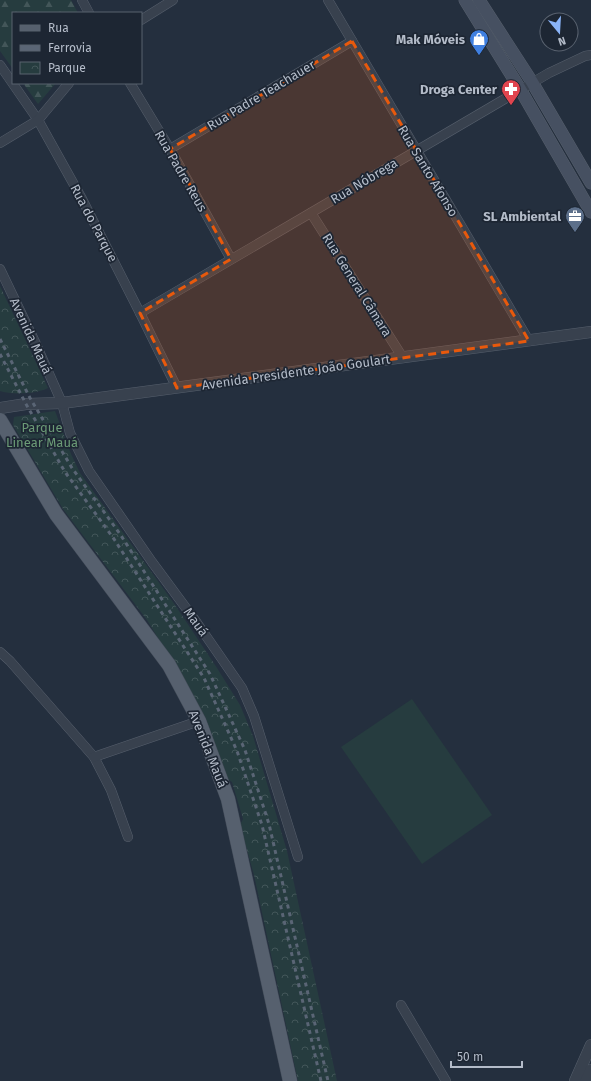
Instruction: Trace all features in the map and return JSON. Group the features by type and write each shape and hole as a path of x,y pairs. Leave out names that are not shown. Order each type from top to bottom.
{"main road":[{"path":"465,0 509,46 532,82 591,183"},
{"path":"479,0 498,53 591,210"},
{"path":"498,53 509,46"},
{"path":"548,136 559,129"},
{"path":"572,179 584,171"},
{"name":"Avenida Mauá","path":"0,420 56,514 169,665 199,721 228,799 290,1081"}],"street":[{"path":"82,0 88,12"},
{"path":"142,19 173,0"},
{"name":"Rua Santo Afonso","path":"328,0 529,341"},
{"name":"Rua Padre Teachauer","path":"170,150 352,41"},
{"name":"Rua Nóbrega","path":"140,313 549,72 585,56 591,55"},
{"name":"Rua do Parque","path":"0,65 12,82"},
{"name":"Rua do Parque","path":"13,84 38,120 82,199 177,388"},
{"path":"0,143 38,120 69,84"},
{"name":"Rua Padre Reus","path":"131,84 170,150 231,259"},
{"name":"Rua General Câmara","path":"311,213 403,358"},
{"name":"Avenida Mauá","path":"0,269 35,342 62,404"},
{"name":"Avenida Presidente João Goulart","path":"0,408 26,404 62,404 591,332"},
{"name":"Mauá","path":"62,404 70,433 89,471 242,688 254,716 298,857"},
{"path":"0,652 10,661 94,757 111,790 128,837"},
{"path":"94,757 199,721"},
{"path":"401,1005 446,1081"},
{"path":"575,1081 588,1060 591,1044"},
{"path":"586,1081 591,1070"}],"highlighted area":[{"path":"352,41 529,341 177,388 140,313 231,259 170,149"}],"green space":[{"path":"0,0 71,0 77,12 12,12 12,68 0,51"},
{"path":"24,84 55,84 38,104"},
{"name":"Parque Linear Mauá","path":"0,286 48,388 37,392 24,393 0,391"},
{"name":"Parque Linear Mauá","path":"55,411 71,454 80,473 173,602 240,705 253,736 287,851 337,1081 298,1081 254,875 240,825 243,819 232,782 226,778 182,677 147,620 63,509 13,425 14,417"},
{"path":"412,699 492,815 422,864 341,747"}],"railway":[{"path":"0,339 30,398 72,468 120,534 210,674 245,750 269,824 328,1081"},
{"path":"0,354 26,404 65,472 114,539 204,678 237,751 262,825 321,1081"}],"place":[{"name":"Mak Móveis","path":"479,56"},
{"name":"Droga Center","path":"511,106"},
{"name":"SL Ambiental","path":"575,233"}]}
